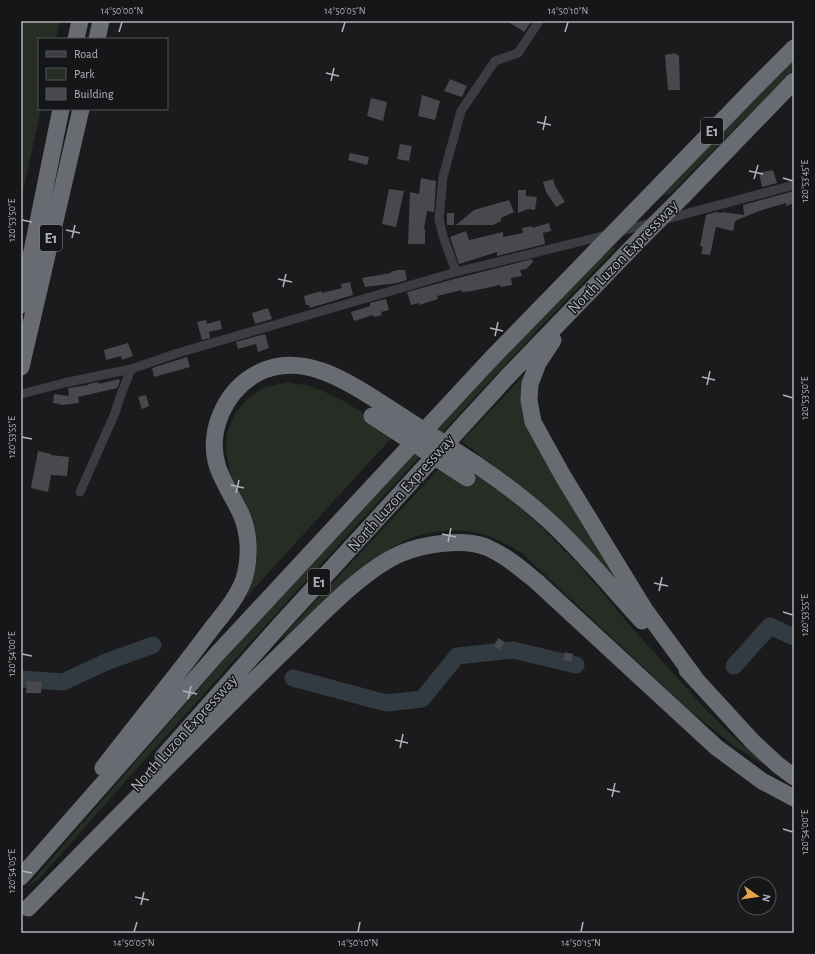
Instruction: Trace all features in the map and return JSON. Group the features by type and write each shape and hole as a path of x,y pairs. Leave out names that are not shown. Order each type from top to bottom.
{"highway":[{"path":"76,38 80,21"},
{"path":"97,38 101,21"},
{"name":"North Luzon Expressway","path":"21,876 217,654 490,360 794,48"},
{"name":"North Luzon Expressway","path":"24,912 280,625 508,376 794,81"},
{"name":"E1","path":"21,305 62,110"},
{"name":"E1","path":"21,367 81,110"},
{"path":"618,263 544,353 535,370 530,384 529,407 537,431 604,544 645,610 695,678"},
{"path":"21,876 127,737 186,664 234,599 242,584 248,558 247,534 241,514 218,467 215,447 217,425 225,405 231,396 251,377 263,371 289,365 300,365 324,372 337,377 364,392 376,409 472,471 528,503 571,542 753,742 778,765 794,777"},
{"path":"24,912 161,773 347,591 367,574 389,559 414,549 439,544 462,543 485,547 515,564 536,581 716,747 762,781 794,798"}],"street":[{"path":"456,272 443,236 439,219 443,177 461,111 496,61 518,53 539,21"},
{"path":"21,394 131,369 178,353 456,272 595,238 794,185"},
{"path":"80,492 115,413 131,369"}],"green space":[{"path":"21,21 60,21 56,38 38,38 38,110 41,110 21,200"},
{"path":"794,58 794,69 670,194 656,197"},
{"path":"617,247 324,560 38,880 26,888 241,640 604,249"},
{"path":"524,375 526,376 524,385 623,590 494,467 462,441"},
{"path":"288,382 309,386 334,396 395,434 238,606 247,585 241,500 231,475 226,453 227,434 234,415 247,399 265,387"},
{"path":"449,458 476,473 503,492 538,524 578,564 634,630 709,713 739,742 774,771 734,746 690,711 523,554 498,540 481,534 462,531 440,531 409,539 396,545 372,562 288,641 283,636"}],"building":[{"path":"507,21 532,21 524,32"},
{"path":"675,53 679,56 680,90 668,90 665,55"},
{"path":"450,79 467,86 462,97 444,91"},
{"path":"422,95 440,101 435,120 418,116"},
{"path":"371,98 387,102 383,121 367,116"},
{"path":"400,144 412,146 409,161 397,159"},
{"path":"350,153 369,157 367,165 348,160"},
{"path":"773,170 777,183 762,187 759,173"},
{"path":"421,178 436,181 434,212 427,211 424,229 425,244 408,244 410,192 419,194"},
{"path":"553,179 555,186 565,202 556,207 546,192 543,182"},
{"path":"389,189 404,191 396,227 382,224"},
{"path":"518,190 526,190 526,196 537,197 535,210 528,209 518,213"},
{"path":"794,191 794,203 786,206 786,203 759,211 735,221 733,231 716,227 710,255 701,254 703,247 700,246 706,215 722,212 744,215 743,205"},
{"path":"509,200 514,212 501,218 501,221 493,225 456,225 474,210"},
{"path":"447,213 454,213 454,225 447,225"},
{"path":"549,223 551,231 543,233 545,244 497,256 497,252 459,264 450,237 466,231 469,240 503,232 503,237 523,233 522,228 533,226 532,228"},
{"path":"532,259 533,262 526,269 520,270 522,276 511,278 512,285 501,287 500,285 462,292 462,290 437,296 438,299 419,305 419,303 411,305 407,292"},
{"path":"405,270 407,280 397,283 365,287 362,278 391,273 390,272"},
{"path":"350,282 353,295 310,308 309,305 306,305 304,296 321,291 322,293 342,288 341,284"},
{"path":"386,299 389,310 381,312 382,315 374,317 373,315 354,321 351,312 370,306 370,303"},
{"path":"268,308 272,319 255,324 252,313"},
{"path":"206,320 207,324 220,320 222,329 209,332 210,338 202,340 197,322"},
{"path":"265,334 269,348 258,352 256,344 238,349 236,342"},
{"path":"128,343 133,356 122,360 121,356 106,360 104,350"},
{"path":"187,357 190,367 154,377 152,368"},
{"path":"119,379 120,381 117,388 78,397 79,403 63,405 53,403 54,394 69,396 68,388 99,382 99,384"},
{"path":"146,395 149,406 142,409 138,397"},
{"path":"38,451 51,455 69,457 67,476 51,475 48,492 31,488"},
{"path":"498,638 505,642 500,650 494,646"},
{"path":"565,652 573,654 571,662 563,660"},
{"path":"27,681 42,682 41,693 26,693"}],"waterway":[{"path":"734,666 770,626 794,637"},
{"path":"21,679 63,682 106,662 153,645"},
{"path":"293,678 386,703 422,699 457,656 513,650 576,665"}]}
